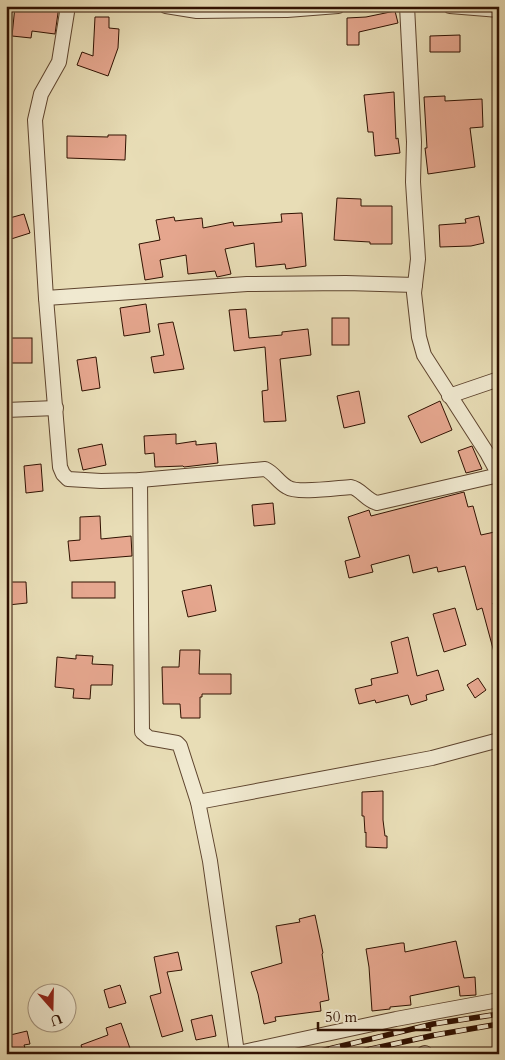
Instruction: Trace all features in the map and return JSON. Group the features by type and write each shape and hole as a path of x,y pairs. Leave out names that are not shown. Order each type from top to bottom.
{"street":[{"path":"68,6 59,62 41,94 35,120 46,298 60,468 63,474 68,479 101,481 140,480 265,469 292,490 351,487 377,503 499,475 424,355 419,337 415,316 415,285 418,259 413,182 414,142 407,6"},
{"path":"166,6 197,11 297,10 338,6"},
{"path":"450,6 499,10"},
{"path":"46,298 248,284 346,283 415,285"},
{"path":"449,396 499,379"},
{"path":"6,410 56,408"},
{"path":"140,480 142,732 149,738 177,743 182,749 193,782 210,861 236,1054 396,1019 499,1000"},
{"path":"198,802 432,758 499,740"}],"building":[{"path":"15,6 59,6 55,34 32,31 31,38 12,36"},
{"path":"395,11 398,23 359,32 359,45 347,45 347,18 366,17"},
{"path":"95,17 109,17 109,28 119,29 118,48 108,76 77,65 82,52 93,56"},
{"path":"460,35 460,52 430,52 430,36"},
{"path":"394,92 396,139 398,138 400,153 375,156 373,132 368,132 364,95"},
{"path":"445,96 445,101 482,99 483,127 470,128 475,167 428,174 425,148 427,148 424,97"},
{"path":"108,135 126,135 125,160 67,158 67,136 108,137"},
{"path":"337,198 361,199 361,206 392,206 392,244 370,244 370,242 334,240"},
{"path":"302,213 306,266 286,269 285,264 256,267 254,243 225,249 231,274 217,277 215,271 188,274 186,255 160,260 163,277 145,280 139,244 160,240 156,220 174,217 175,221 202,218 203,228 233,222 234,226 282,222 281,214"},
{"path":"24,214 30,233 8,240 6,219"},
{"path":"479,216 484,243 471,246 440,247 439,225 466,223 465,219"},
{"path":"146,304 150,332 124,336 120,308"},
{"path":"246,309 249,338 282,335 282,332 308,329 311,355 280,359 286,421 264,422 262,391 268,390 265,347 234,351 229,310"},
{"path":"332,318 349,318 349,345 332,345"},
{"path":"173,322 184,369 154,373 151,357 164,355 158,324"},
{"path":"6,338 32,338 32,363 6,363"},
{"path":"96,357 100,388 82,391 77,360"},
{"path":"359,391 365,423 344,428 337,396"},
{"path":"440,401 452,430 421,443 408,416"},
{"path":"176,434 176,444 196,441 196,445 216,443 218,463 184,467 155,467 154,453 145,454 144,436"},
{"path":"102,444 106,465 83,470 78,449"},
{"path":"472,446 482,469 466,473 458,451"},
{"path":"41,464 43,491 26,493 24,466"},
{"path":"464,492 468,507 473,506 481,535 499,531 499,569 495,570 499,582 499,601 493,603 499,623 499,655 495,656 482,608 477,610 465,566 438,572 437,567 413,573 409,555 371,565 373,572 349,578 345,561 360,557 348,517 369,510 371,516"},
{"path":"273,503 275,524 254,526 252,505"},
{"path":"100,516 101,539 131,536 132,556 70,561 68,541 80,540 80,517"},
{"path":"6,582 26,582 27,603 8,605"},
{"path":"72,582 115,582 115,598 72,598"},
{"path":"211,585 216,611 188,617 182,591"},
{"path":"455,608 466,645 444,652 433,614"},
{"path":"408,637 417,676 438,670 444,690 426,695 427,700 411,705 408,695 376,703 375,700 359,704 355,689 372,685 371,679 398,673 391,642"},
{"path":"180,650 200,650 199,674 231,674 231,694 202,694 202,697 200,697 200,718 181,718 180,704 163,704 162,667 179,667"},
{"path":"76,655 93,656 92,664 113,665 112,685 91,685 90,699 73,698 74,689 55,687 57,657 76,659"},
{"path":"478,678 486,690 475,698 467,685"},
{"path":"383,791 383,820 385,836 387,836 387,848 366,847 364,816 362,816 362,792"},
{"path":"315,915 323,953 329,1000 320,1002 321,1011 275,1017 276,1021 264,1024 251,972 282,963 276,926 300,922 299,919"},
{"path":"456,941 464,978 475,977 476,995 460,996 459,986 410,996 411,1005 372,1011 366,949 404,943 405,952"},
{"path":"178,952 182,970 167,972 183,1031 162,1037 150,996 161,993 154,957"},
{"path":"120,985 126,1003 109,1008 104,990"},
{"path":"212,1015 216,1036 196,1040 191,1020"},
{"path":"121,1023 132,1054 84,1054 81,1045 108,1035 106,1028"},
{"path":"27,1031 30,1044 24,1045 27,1054 9,1054 6,1036"}],"railway":[{"path":"308,1054 433,1024 499,1014"},
{"path":"348,1054 435,1035 499,1024"}]}
